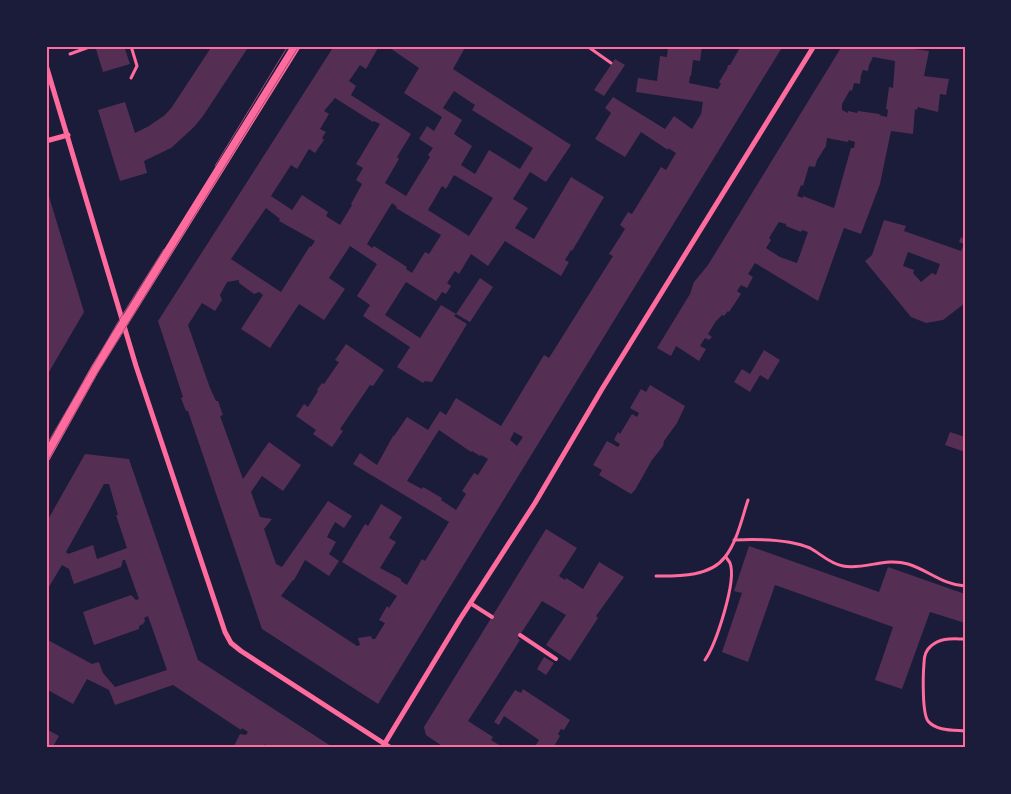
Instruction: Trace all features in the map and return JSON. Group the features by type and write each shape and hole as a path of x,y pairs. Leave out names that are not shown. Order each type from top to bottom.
{"street":[{"path":"46,457 95,369 296,46"},
{"path":"383,746 470,603 535,502 602,389 814,46"},
{"path":"46,65 123,323 184,513 225,632 231,643 383,746 391,748"},
{"path":"46,142 68,135"}],"lane":[{"path":"470,603 492,617"},
{"path":"520,635 556,659"}],"path":[{"path":"70,54 92,46"},
{"path":"131,46 137,66 131,78"},
{"path":"587,46 612,63"},
{"path":"656,576 686,575 704,571 720,562 726,557 734,540 748,500"},
{"path":"734,540 757,538 809,548 834,564 845,567 884,561 908,564 937,579 965,586"},
{"path":"705,660 712,649 728,595 731,578 730,564 726,557"},
{"path":"965,639 948,638 939,640 927,650 924,662 924,713 928,721 936,728 965,731"}],"building":[{"path":"95,46 124,46 130,64 103,72"},
{"path":"212,46 249,46 194,127 171,148 144,161 147,173 120,181 98,110 125,102 135,133 149,126 165,115 172,107"},
{"path":"334,46 379,46 366,69 360,65 349,81 356,86 351,95 411,134 397,157 399,159 385,183 406,196 430,157 428,155 433,148 419,139 427,126 434,131 442,117 404,93 419,68 387,46 466,46 453,69 571,145 546,182 530,172 513,199 528,208 515,228 534,239 571,177 604,197 565,260 569,262 561,276 505,241 488,266 471,254 459,274 455,271 447,283 451,286 446,294 442,292 436,301 406,282 385,315 420,338 441,305 456,314 454,316 467,324 432,382 425,381 423,383 397,367 410,347 363,316 370,305 357,296 377,264 350,246 329,278 345,289 324,320 299,304 270,348 241,329 263,295 259,292 254,294 239,283 239,280 227,282 220,295 222,300 215,311 202,303 188,325 210,388 216,401 218,401 223,415 220,416 243,479 269,442 301,465 283,491 262,476 251,492 260,517 272,519 264,529 276,564 282,567 328,501 352,516 344,528 335,522 327,537 336,542 329,554 339,561 329,576 305,560 294,580 281,596 357,646 360,645 358,638 371,636 372,639 375,639 385,623 379,620 387,606 389,608 397,596 342,562 365,524 368,526 381,504 402,517 389,538 396,542 380,568 401,579 407,585 422,559 425,561 449,522 353,464 360,453 377,465 393,436 407,417 428,430 440,411 446,415 456,398 501,426 544,355 549,358 613,256 609,254 625,229 620,225 628,212 632,214 661,167 666,170 676,153 668,148 668,150 641,132 625,157 595,139 611,113 605,108 613,97 665,129 674,116 692,129 701,114 703,102 636,92 638,78 657,81 660,56 667,57 668,46 702,46 700,61 693,60 689,83 718,89 721,84 719,82 728,65 730,65 741,46 783,46 378,704 262,629 188,411 186,411 181,398 183,397 158,321","holes":["454,91 475,105 472,110 533,148 520,169 489,150 475,174 461,165 472,146 454,134 462,120 443,108","335,98 373,122 380,124 356,164 363,168 356,180 362,184 340,225 326,216 328,212 302,195 292,210 271,196 291,165 297,169 309,149 315,153 324,140 322,138 326,132 320,129 329,114 324,111","454,175 493,198 469,236 428,210 442,186 446,189","392,203 396,208 441,235 429,254 425,252 412,273 406,269 407,267 374,246 372,248 367,244","266,208 280,219 279,221 315,241 281,292 231,259","439,430 471,452 488,459 478,475 474,473 462,491 466,494 456,510 441,500 442,498 423,487 422,489 407,481","514,432 523,437 517,446 510,440"]},
{"path":"842,46 893,46 929,51 924,76 949,79 946,95 940,94 938,112 918,107 917,110 915,109 913,134 891,131 880,184 861,234 844,228 818,301 755,263 748,274 753,277 747,288 741,285 737,291 741,294 729,312 724,316 722,315 716,321 708,334 712,337 709,340 705,338 700,346 706,349 699,361 676,346 671,356 657,348 690,294 694,282 708,265","holes":["873,57 895,61 893,88 889,87 886,109 888,110 887,117 880,114 858,111 857,113 848,111 848,113 842,110 842,104 850,90 852,91 854,83 860,84 863,70 868,71","827,138 855,142 854,148 851,148 834,208 803,196 803,198 797,196 801,185 803,186 809,166 815,167 826,146","779,222 801,232 802,230 808,232 797,263 780,257 766,248 771,240 769,238"]},
{"path":"615,59 625,65 604,96 594,90"},
{"path":"47,190 84,312 46,377 47,297"},
{"path":"884,220 906,226 904,231 961,251 964,244 959,242 961,237 965,239 965,303 943,320 926,323 911,317 865,261 872,255","holes":["908,252 940,264 936,275 932,273 921,282 913,273 914,270 903,266"]},
{"path":"480,278 493,287 470,322 456,314"},
{"path":"346,344 384,370 373,386 370,385 340,429 343,431 332,447 313,434 316,430 296,416 304,404 308,407 317,390 322,383 324,384 339,362 335,360"},
{"path":"764,350 780,360 768,380 760,375 750,392 734,382 742,369 750,374"},
{"path":"650,385 685,406 677,423 664,441 663,446 631,494 599,475 602,470 593,465 607,441 618,447 620,444 614,440 618,432 620,434 632,414 637,417 639,413 630,408 641,389 646,392"},
{"path":"950,432 965,437 965,452 945,445"},
{"path":"85,454 129,459 198,660 334,748 268,748 264,744 262,748 233,748 240,734 246,735 248,732 242,728 241,730 173,685 115,705 109,690 87,679 73,704 46,689 46,639 92,664 99,662 103,673 115,687 167,670 148,616 144,618 145,621 139,626 139,629 94,645 83,612 131,595 136,600 139,599 125,560 123,560 121,567 74,584 69,569 62,565 46,592 46,523","holes":["104,484 109,484 118,515 116,515 127,548 97,559 93,545 68,554 66,552"]},
{"path":"546,529 577,548 559,576 565,580 566,578 583,589 599,562 624,577 596,616 598,618 570,661 546,645 566,615 542,601 518,638 520,640 468,721 493,737 491,740 504,748 445,748 426,735 424,727"},
{"path":"749,546 879,592 888,567 965,594 965,623 930,612 902,689 875,680 893,627 775,585 748,662 722,652 742,593 734,591"},
{"path":"544,657 554,663 546,675 537,669"},
{"path":"523,689 570,720 564,730 561,729 558,734 560,736 553,748 534,748 539,740 504,716 499,725 494,722 515,690 521,693"},
{"path":"46,729 59,736 52,748 46,748"}],"tram line":[{"path":"215,166 288,46"},
{"path":"46,464 98,372 299,46"},
{"path":"46,446 121,317 164,249"}]}
